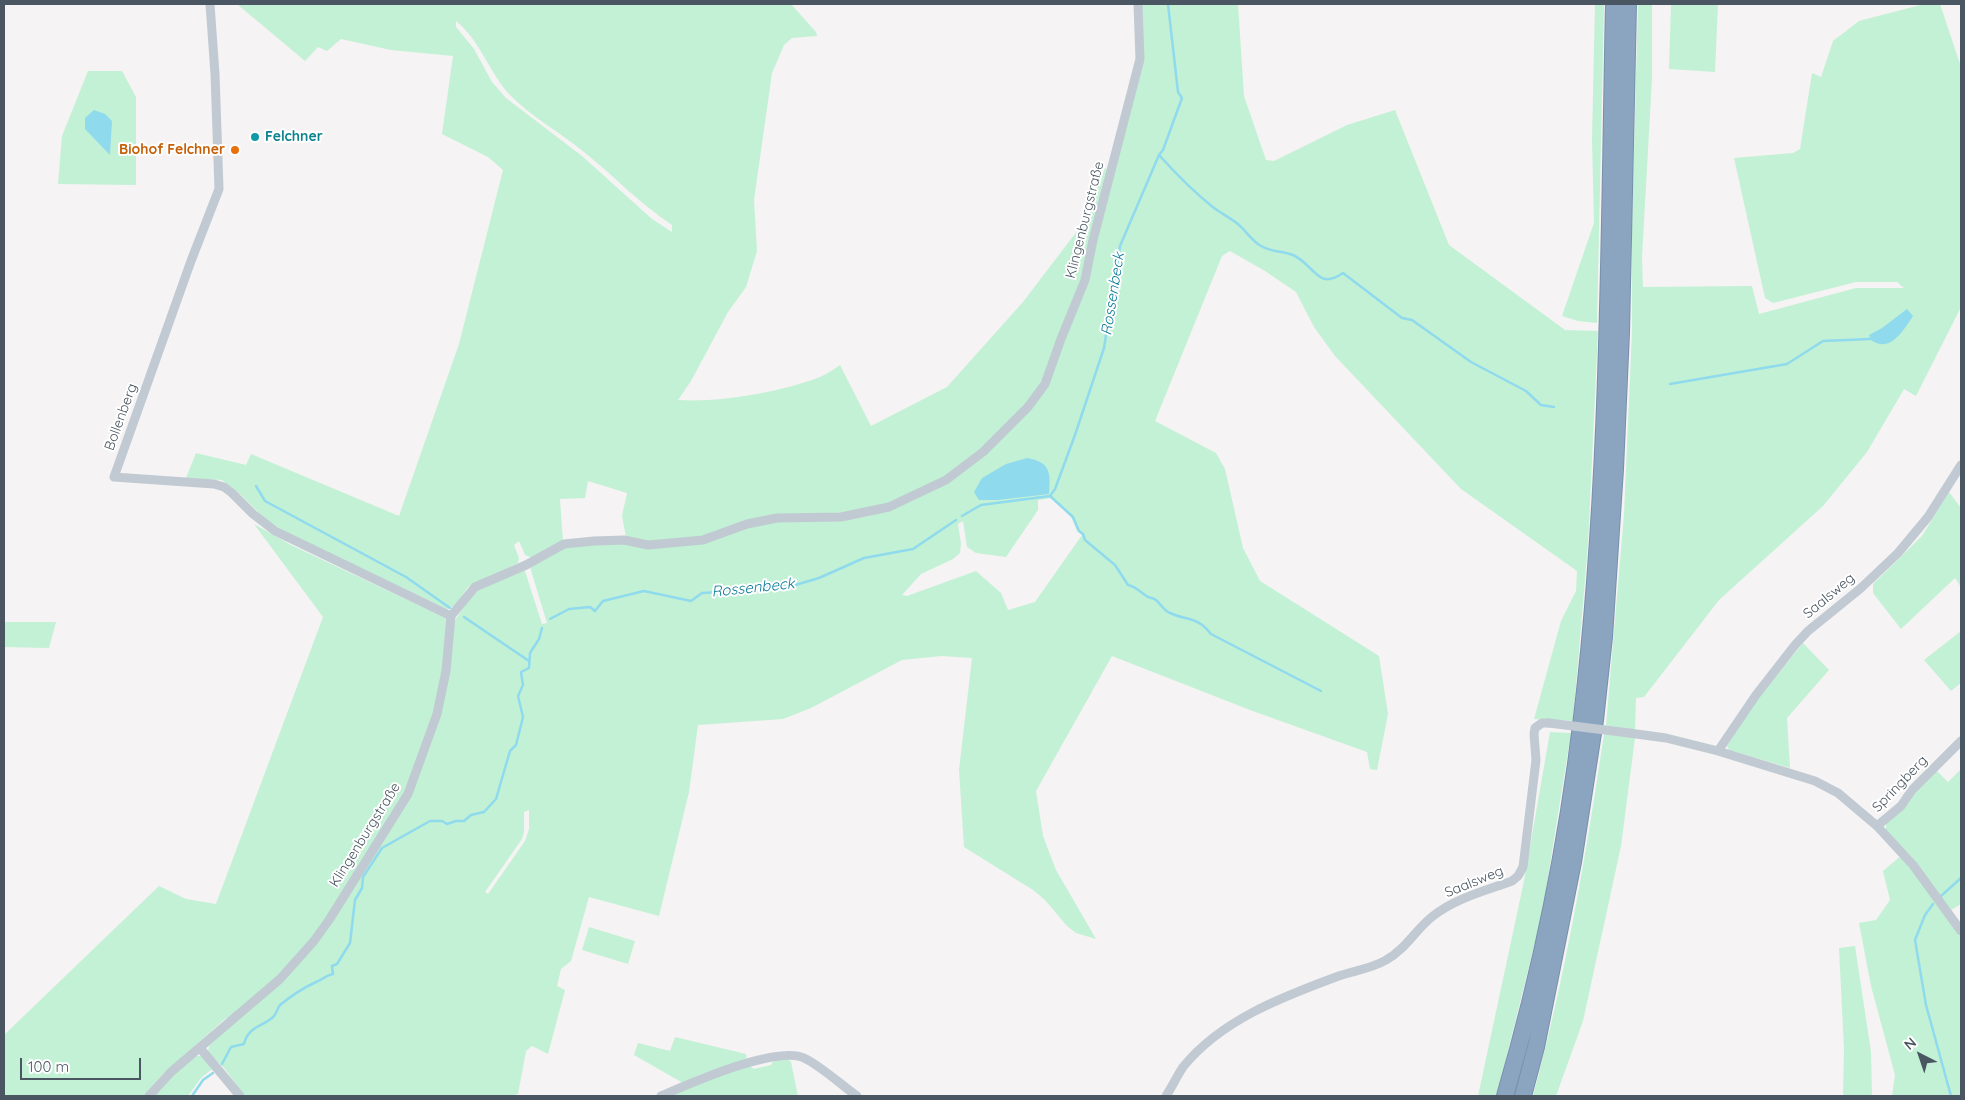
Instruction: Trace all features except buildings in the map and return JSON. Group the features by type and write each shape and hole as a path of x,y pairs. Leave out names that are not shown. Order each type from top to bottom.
{"highway":[{"path":"1505,1096 1539,968 1560,859 1582,719 1591,635 1601,477 1607,330 1614,4"},
{"path":"1523,1096 1536,1047 1573,862 1596,720 1604,637 1616,450 1628,4"}],"street":[{"name":"Bollenberg","path":"210,4 215,74 219,189 191,261 114,477 214,484 224,487 275,531 452,616"},
{"name":"Klingenburgstraße","path":"149,1096 171,1072 280,979 314,942 406,799 437,714 446,671 452,616 475,587 526,565 564,544 594,540 624,540 648,545 703,540 747,524 777,518 841,517 889,507 946,480 983,452 1028,407 1044,384 1085,280 1093,240 1140,58 1138,4"},
{"name":"Saalsweg","path":"1166,1096 1183,1068 1217,1035 1233,1024 1288,996 1347,973 1386,961 1398,952 1433,916 1467,896 1512,881 1518,876 1523,867 1536,760 1534,734 1538,724 1549,723 1666,738 1719,751 1756,695 1795,645 1808,631 1861,588 1898,553 1928,517 1961,465"},
{"name":"Springberg","path":"1719,751 1815,781 1838,793 1878,826 1901,806 1912,790 1961,741"},
{"path":"1878,826 1913,865 1961,931"},
{"path":"200,1048 240,1096"},
{"path":"661,1096 724,1070 778,1056 794,1054 811,1062 856,1096"}],"green space":[{"path":"237,4 791,4 816,32 817,36 792,38 784,45 772,73 754,200 757,251 746,287 728,312 691,381 678,400 712,400 769,392 820,377 840,365 871,426 947,387 1023,302 1084,222 1105,168 1108,170 1090,239 1082,280 1057,340 1064,341 1089,282 1096,241 1143,60 1141,4 1238,4 1244,96 1266,160 1274,161 1347,125 1395,110 1449,245 1565,330 1598,331 1588,544 1573,721 1534,719 1561,621 1576,591 1577,571 1461,489 1335,356 1314,327 1296,292 1230,251 1222,256 1155,421 1216,453 1225,469 1243,548 1260,581 1379,656 1388,714 1377,770 1370,769 1367,752 1250,710 1112,656 1036,791 1043,836 1056,870 1096,939 1076,933 1033,890 964,847 959,770 972,658 941,656 902,660 811,708 783,719 698,725 689,792 659,916 589,897 571,961 561,969 557,986 565,990 548,1054 532,1046 526,1051 518,1094 510,1096 245,1096 224,1068 208,1053 209,1044 229,1026 226,1018 161,1076 144,1096 4,1096 4,1035 159,886 186,899 216,904 323,617 254,524 291,545 454,622 473,593 524,568 542,624 547,623 530,567 565,548 595,543 625,543 646,548 704,542 747,526 745,521 703,536 647,542 626,537 622,516 627,493 588,481 585,498 560,499 563,542 532,558 525,555 519,541 514,545 519,558 518,563 468,587 455,606 447,609 294,537 266,520 240,494 222,480 186,478 196,453 246,465 251,454 399,516 459,344 503,170 488,157 442,134 453,56 391,50 341,39 327,51 318,47 305,61","holes":["456,21 472,37 502,85 517,102 584,152 649,208 672,225 672,232 652,219 582,156 506,98 492,82 474,49 456,27","1052,498 1071,517 1077,531 1082,535 1035,602 1008,610 1001,593 976,571 907,596 902,595 921,574 953,559 960,553 961,544 958,524 963,521 967,547 976,553 1006,557 1038,510 1038,500","400,801 406,803 381,844 372,845","529,810 529,829 525,841 488,894 485,892 522,839 524,812"]},
{"path":"1595,4 1604,4 1597,323 1578,321 1562,316 1594,223 1592,139"},
{"path":"1638,4 1652,4 1652,78 1642,257 1643,287 1752,286 1759,314 1856,288 1904,288 1897,282 1856,282 1773,303 1765,298 1734,158 1793,153 1800,149 1812,73 1821,77 1833,41 1859,21 1924,4 1940,4 1961,67 1961,307 1916,396 1904,389 1867,452 1823,506 1719,600 1644,697 1636,698 1635,730 1606,726 1624,514 1632,332 1632,224"},
{"path":"1671,4 1718,4 1715,72 1669,69"},
{"path":"88,71 122,71 136,97 136,185 58,184 62,136"},
{"path":"1949,492 1961,508 1961,587 1955,578 1901,629 1873,593 1873,584 1922,536"},
{"path":"4,622 56,622 49,648 4,647"},
{"path":"1961,631 1961,683 1951,691 1924,660"},
{"path":"1803,643 1829,670 1787,718 1790,768 1729,750 1727,746 1757,700"},
{"path":"1550,732 1571,733 1542,914 1496,1096 1478,1096 1524,881"},
{"path":"1604,734 1635,738 1621,846 1583,1021 1556,1096 1533,1096 1565,962 1590,825"},
{"path":"1935,769 1948,782 1961,769 1961,904 1951,910 1886,831 1886,824"},
{"path":"1902,855 1961,938 1961,1096 1892,1096 1895,1075 1871,986 1859,923 1876,920 1890,900 1883,871"},
{"path":"589,927 635,941 628,964 582,950"},
{"path":"1855,946 1871,1052 1872,1096 1843,1096 1844,1049 1839,948"},
{"path":"675,1037 746,1054 747,1060 699,1075 683,1083 634,1055 638,1043 670,1051"},
{"path":"195,1056 203,1056 212,1069 201,1078 188,1096 154,1096 166,1081"},
{"path":"786,1058 791,1062 798,1096 676,1096 675,1093 701,1081 750,1066 754,1069 771,1065 774,1060"}],"water":[{"path":"94,110 105,114 112,121 110,155 85,129 85,118"},
{"path":"1907,309 1913,316 1895,339 1883,344 1870,339 1869,335 1882,328"},
{"path":"1027,458 1045,465 1050,480 1049,494 998,500 979,500 974,492 982,478 1006,464"}],"waterway":[{"name":"Rossenbeck","path":"962,516 981,505 1050,496 1055,489 1104,348 1120,246 1159,155 1163,150 1182,98 1178,92 1168,4"},
{"path":"1159,155 1199,196 1242,227 1261,246 1293,255 1322,278 1334,278 1343,273 1402,318 1412,320 1471,362 1526,391 1541,405 1554,407"},
{"path":"1670,384 1787,364 1823,341 1870,339"},
{"path":"256,486 265,501 406,577 450,608"},
{"path":"1050,496 1073,517 1085,540 1115,565 1128,585 1155,599 1168,612 1201,624 1211,634 1321,691"},
{"name":"Rossenbeck","path":"550,619 569,609 590,607 595,611 603,601 644,591 691,601 702,593 721,592 726,589 792,586 819,578 864,558 913,549 956,520"},
{"path":"464,617 529,661"},
{"name":"Rossenbeck","path":"222,1064 231,1047 244,1044 249,1034 273,1017 280,1005 293,995 333,974 332,966 337,964 350,943 355,900 362,888 363,877 382,848 430,821 442,821 447,824 464,821 471,815 484,812 496,799 510,751 516,745 523,717 518,696 523,685 521,672 529,668 530,653 539,639 542,628"},
{"path":"1941,896 1961,878"},
{"path":"1933,904 1925,915 1915,940 1926,1005 1951,1096"},
{"name":"Rossenbeck","path":"192,1096 203,1080 213,1073"}],"place":[{"name":"Felchner","path":"255,137"},
{"name":"Biohof Felchner","path":"235,150"}]}
